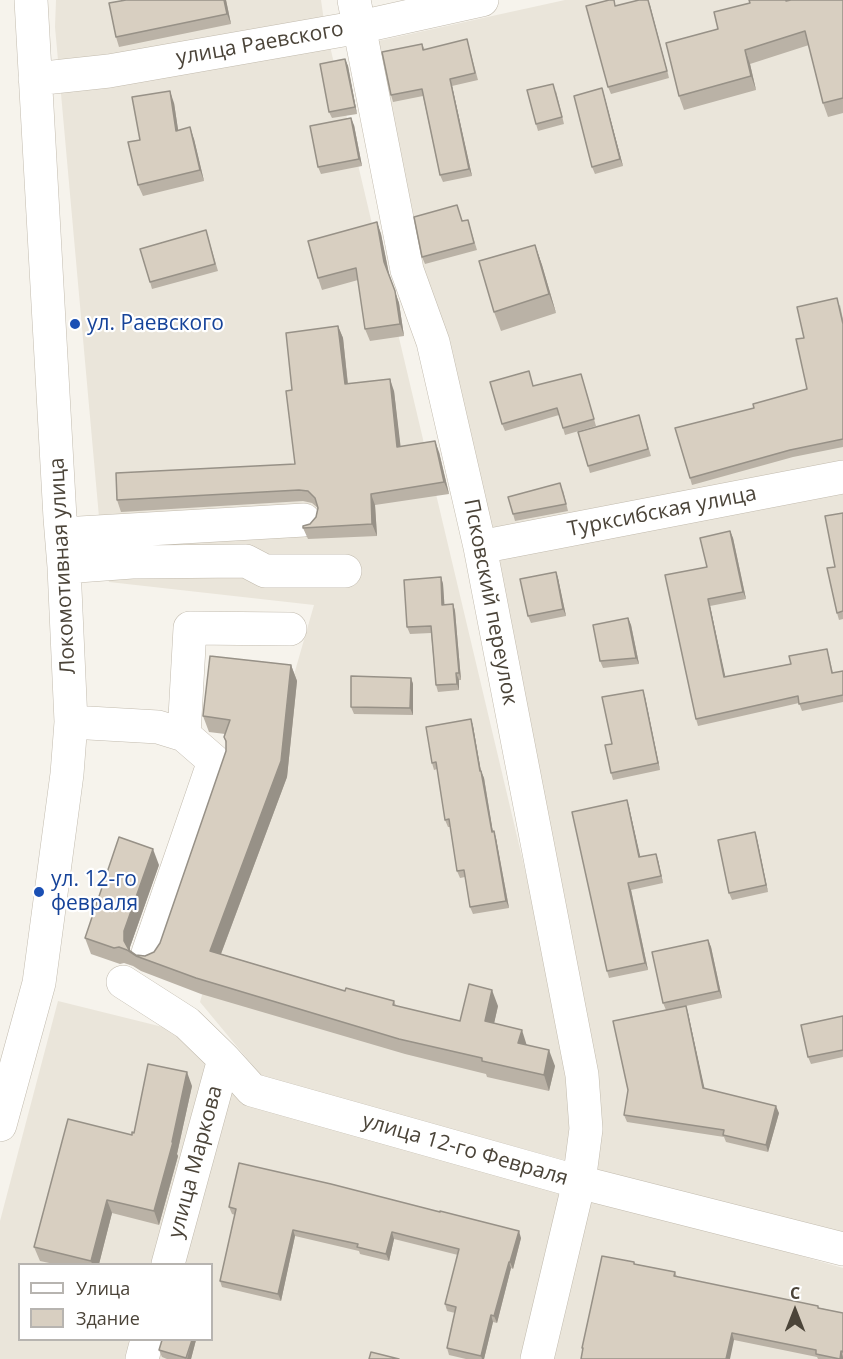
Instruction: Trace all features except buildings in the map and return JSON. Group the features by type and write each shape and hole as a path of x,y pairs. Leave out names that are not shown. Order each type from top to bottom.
{"street":[{"name":"Локомотивная улица","path":"0,1125 39,983 67,774 71,722 30,0"},
{"name":"улица Раевского","path":"35,79 109,71 357,13 482,0"},
{"name":"Псковский переулок","path":"357,13 407,270 433,342 480,547 582,1075 586,1128 579,1182 537,1359"},
{"name":"Турксибская улица","path":"480,547 843,477"},
{"path":"62,534 304,520"},
{"path":"64,567 132,562 246,561 265,571 345,571"},
{"path":"184,735 190,628 290,629"},
{"path":"71,722 158,727 184,735 214,761 148,953"},
{"name":"улица 12-го Февраля","path":"123,982 187,1023 252,1090 579,1182 843,1249"},
{"name":"улица Маркова","path":"168,1263 224,1059"},
{"path":"142,1359 147,1341"}],"shaded area":[{"path":"56,0 321,0 324,21 574,1077 568,1161 263,1078 200,1002 314,605 109,582 99,517 55,27"},
{"path":"565,0 843,0 843,464 482,542 369,43"},
{"path":"843,483 843,1239 595,1171 487,560"},
{"path":"58,1001 183,1032 212,1066 158,1263 18,1263 18,1341 137,1341 132,1359 0,1359 0,1221"},
{"path":"227,1082 568,1187 528,1359 151,1359 156,1341 213,1341 213,1263 177,1263"},
{"path":"585,1194 843,1268 843,1359 547,1359"}],"place":[{"name":"ул. Раевского","path":"75,324"},
{"name":"ул. 12-го февраля","path":"39,892"}]}
